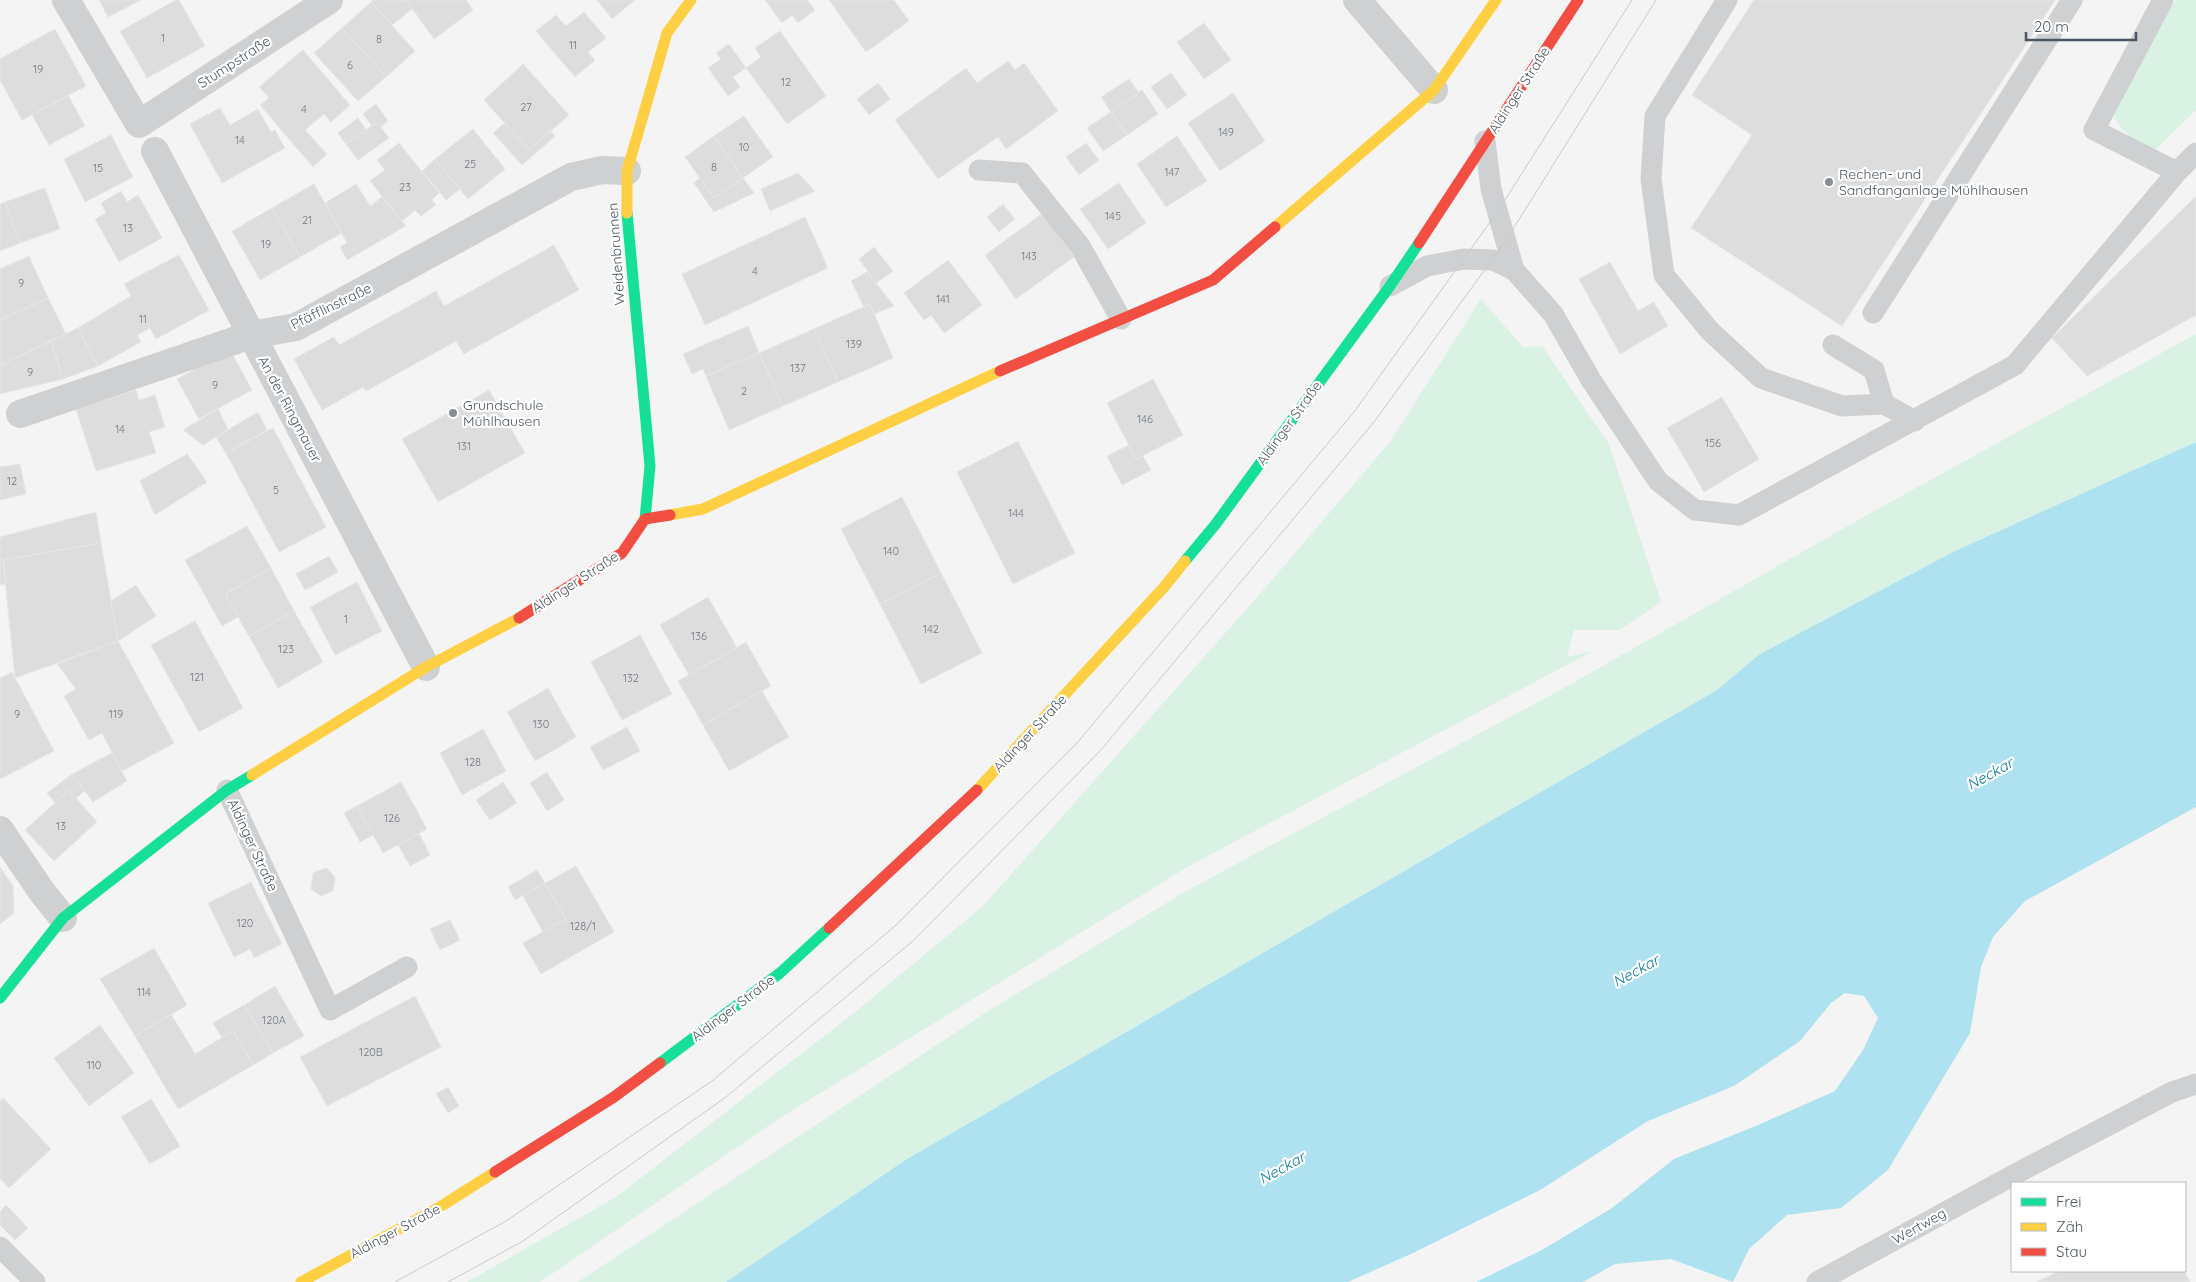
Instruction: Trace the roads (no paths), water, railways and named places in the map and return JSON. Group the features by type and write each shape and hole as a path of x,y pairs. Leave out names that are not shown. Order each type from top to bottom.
{"street":[{"name":"Stumpstraße","path":"66,0 139,124 328,0"},
{"name":"Weidenbrunnen","path":"645,519 650,466 627,226 627,171 667,33 691,0"},
{"path":"1357,0 1434,90"},
{"path":"645,519 703,509 1000,371 1213,280 1322,184 1434,90 1496,0"},
{"name":"Aldinger Straße","path":"301,1282 444,1205 614,1096 787,966 975,793 1165,586 1215,524 1390,286 1578,0"},
{"name":"An der Ringmauer","path":"155,151 426,667"},
{"name":"Pfäfflinstraße","path":"20,414 252,335 296,327 570,177 602,170 627,171"},
{"name":"Aldinger Straße","path":"0,998 63,918 227,790 426,667 517,619 622,553 645,519"},
{"path":"0,830 42,892 63,918"}],"lane":[{"path":"1727,0 1655,116 1651,180 1664,275 1710,331 1761,378 1842,406 1884,404 1916,421"},
{"path":"1873,313 2072,0"},
{"path":"2163,0 2094,130 2177,172"},
{"path":"1485,141 1491,189 1514,270"},
{"path":"1390,286 1427,266 1464,260 1493,260 1514,270 1553,314 1591,380 1658,481 1695,510 1739,515 1916,421 2015,365 2177,172 2196,153"},
{"path":"979,170 1022,173 1080,246 1121,319"},
{"path":"1834,345 1874,370 1884,404"},
{"name":"Aldinger Straße","path":"227,790 330,1010 407,967"},
{"name":"Wertweg","path":"1817,1282 2021,1171 2172,1092 2196,1084"},
{"path":"0,1247 35,1282"}],"water":[{"name":"Neckar","path":"2196,442 2196,807 2025,901 1993,937 1981,967 1970,1033 1888,1170 1841,1208 1787,1215 1749,1249 1733,1282 1671,1259 1615,1264 1583,1282 1476,1282 1542,1250 1612,1208 1674,1159 1835,1091 1863,1050 1878,1018 1864,996 1845,993 1831,1003 1800,1041 1734,1086 1648,1121 1540,1190 1413,1253 1348,1282 726,1282 907,1159 1717,690 1760,654 1955,551"}],"tram line":[{"path":"395,1282 506,1221 712,1081 895,926 1077,743 1354,412 1498,211 1632,0"},
{"path":"448,1282 523,1241 726,1097 914,940 1100,751 1374,422 1505,242 1656,0"}],"place":[{"name":"Rechen- und Sandfanganlage Mühlhausen","path":"1829,182"},
{"name":"Grundschule Mühlhausen","path":"453,413"}]}
